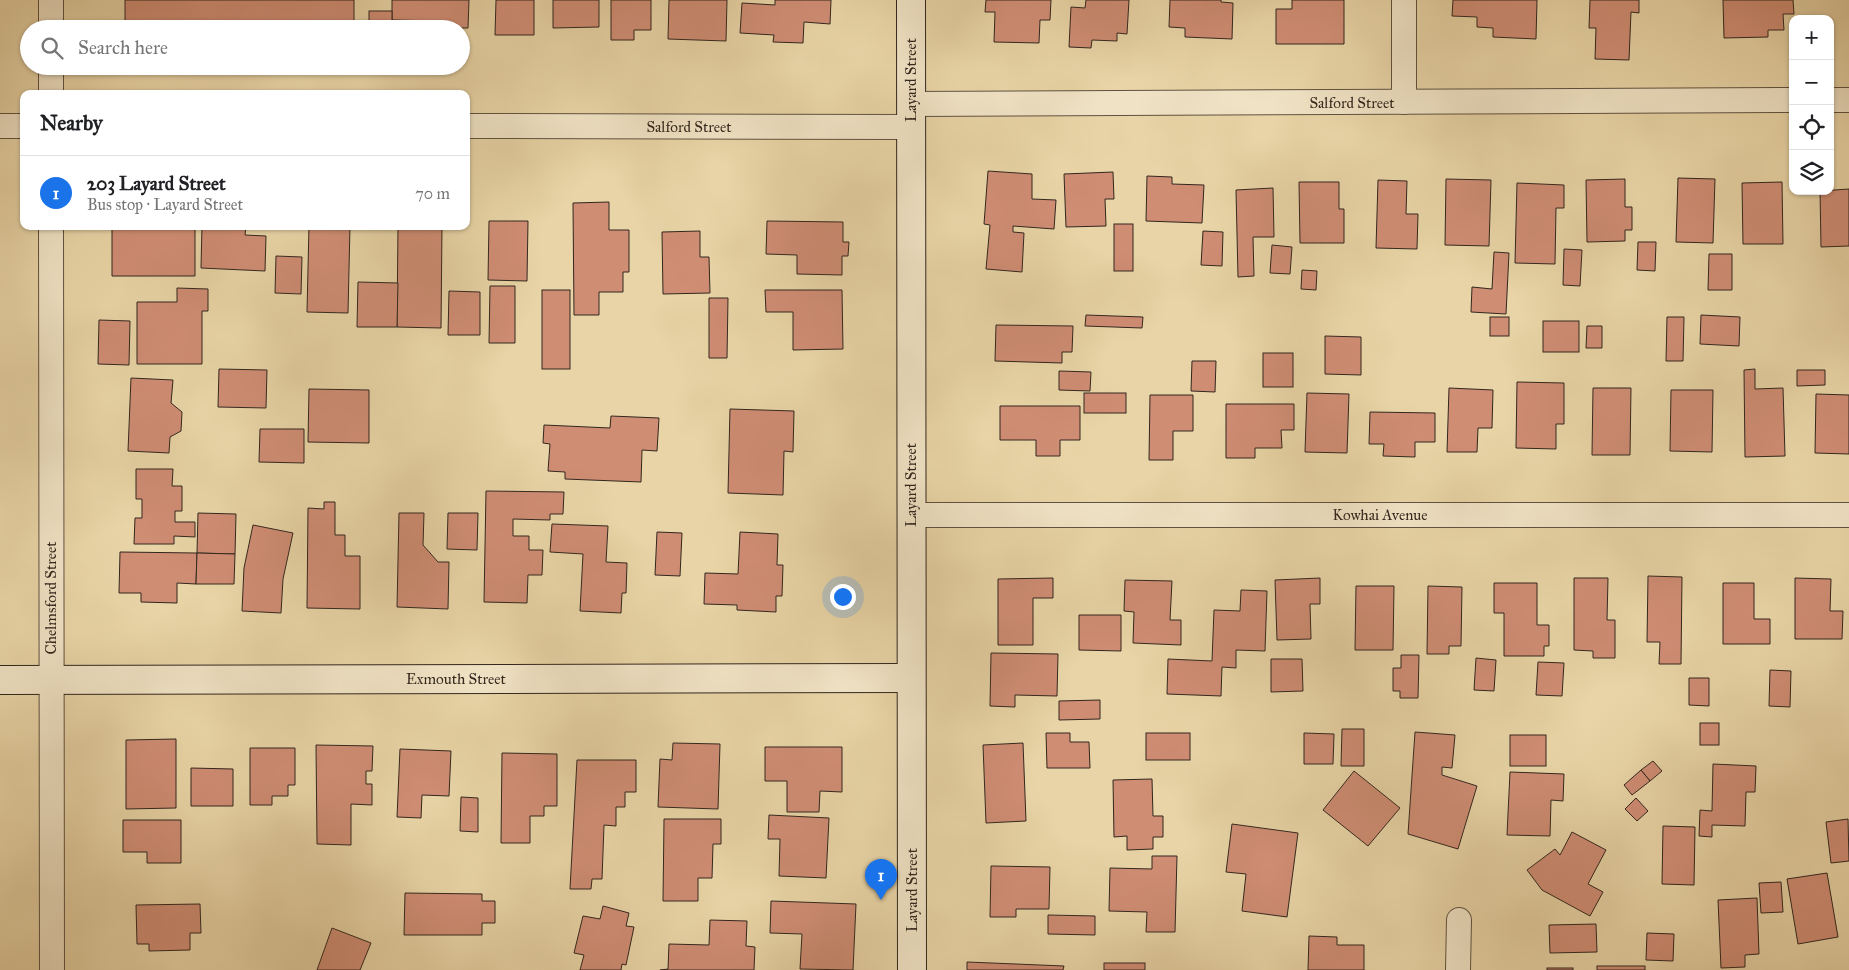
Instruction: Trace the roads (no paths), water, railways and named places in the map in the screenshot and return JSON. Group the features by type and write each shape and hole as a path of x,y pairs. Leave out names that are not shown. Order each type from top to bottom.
{"street":[{"path":"51,0 51,20"},
{"name":"Layard Street","path":"911,0 912,970"},
{"path":"1404,0 1404,102"},
{"path":"51,75 51,90"},
{"name":"Salford Street","path":"470,126 1404,102 1789,100"},
{"path":"1834,100 1849,100"},
{"path":"0,126 20,126"},
{"name":"Chelmsford Street","path":"51,230 52,970"},
{"name":"Kowhai Avenue","path":"911,515 1849,515"},
{"name":"Exmouth Street","path":"0,680 911,678"},
{"path":"1458,970 1459,920"}],"place":[{"name":"203 Layard Street","path":"881,900"}]}
